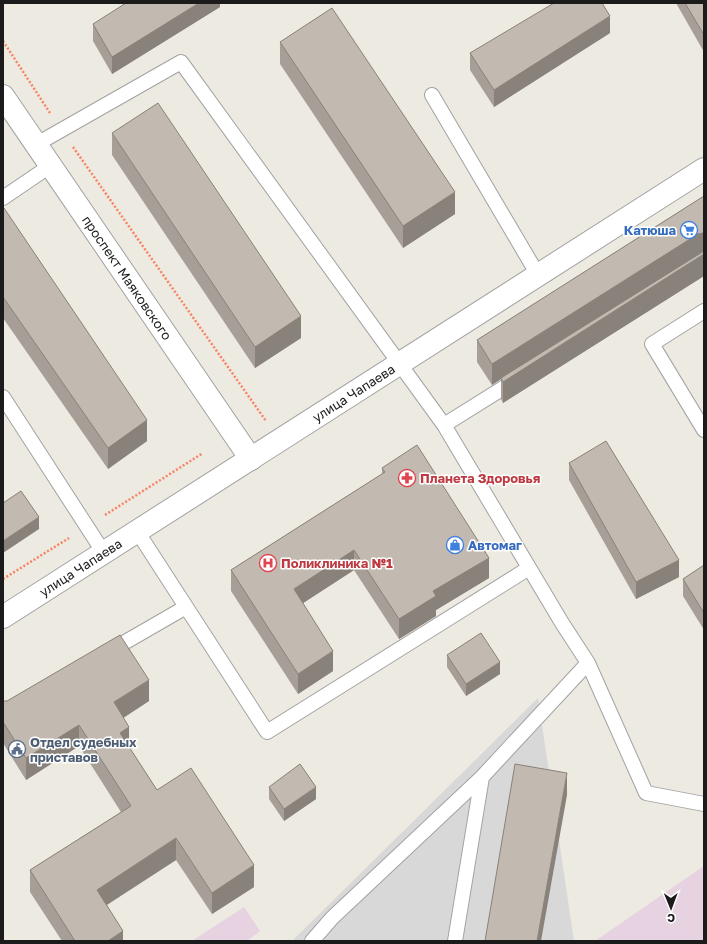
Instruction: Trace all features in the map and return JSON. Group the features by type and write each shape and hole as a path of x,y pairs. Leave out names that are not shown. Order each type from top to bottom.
{"street":[{"name":"проспект Маяковского","path":"3,96 35,145 251,459"},
{"name":"улица Чапаева","path":"3,617 703,171"}],"lane":[{"path":"35,145 181,62 444,425 562,623 588,663 646,793 704,804"},
{"path":"432,95 538,275"},
{"path":"3,198 50,166"},
{"path":"704,311 652,344 704,430"},
{"path":"444,425 530,371"},
{"path":"3,396 104,553"},
{"path":"137,532 267,732 529,568"},
{"path":"94,661 186,607"},
{"path":"312,941 332,918 482,777 588,663"},
{"path":"455,941 482,777"}],"path":[{"path":"3,41 61,130 280,440"}],"shaded area":[{"path":"538,698 574,941 292,941"},
{"path":"704,866 704,941 595,941"},
{"path":"244,907 260,931 247,941 192,941"}],"building":[{"path":"126,3 199,3 112,57 93,24"},
{"path":"554,3 602,3 610,16 494,90 470,53"},
{"path":"685,3 704,3 704,35"},
{"path":"332,8 455,192 403,226 280,42"},
{"path":"158,103 301,316 255,347 112,133"},
{"path":"704,196 704,234 698,234 492,364 477,340"},
{"path":"4,208 147,420 108,448 3,297"},
{"path":"704,251 704,254 503,382 501,378"},
{"path":"606,441 679,560 636,582 569,463"},
{"path":"417,445 489,558 433,591 436,596 399,619 354,550 294,589 333,651 298,674 231,570 385,472 382,468"},
{"path":"21,491 39,517 3,541 3,503"},
{"path":"704,565 704,613 683,579"},
{"path":"481,633 500,662 466,684 447,655"},
{"path":"120,635 149,680 114,702 129,727 120,733 157,790 191,768 254,865 212,893 176,838 97,890 123,931 108,941 75,941 30,870 131,806 79,725 26,758 3,722 3,701 7,701"},
{"path":"300,764 316,787 284,809 269,787"},
{"path":"515,764 567,773 537,941 485,941"}],"place":[{"name":"Катюша","path":"689,230"},
{"name":"Планета Здоровья","path":"407,478"},
{"name":"Автомаг","path":"455,545"},
{"name":"Поликлиника №1","path":"268,563"},
{"name":"Отдел судебных приставов","path":"17,749"}]}
